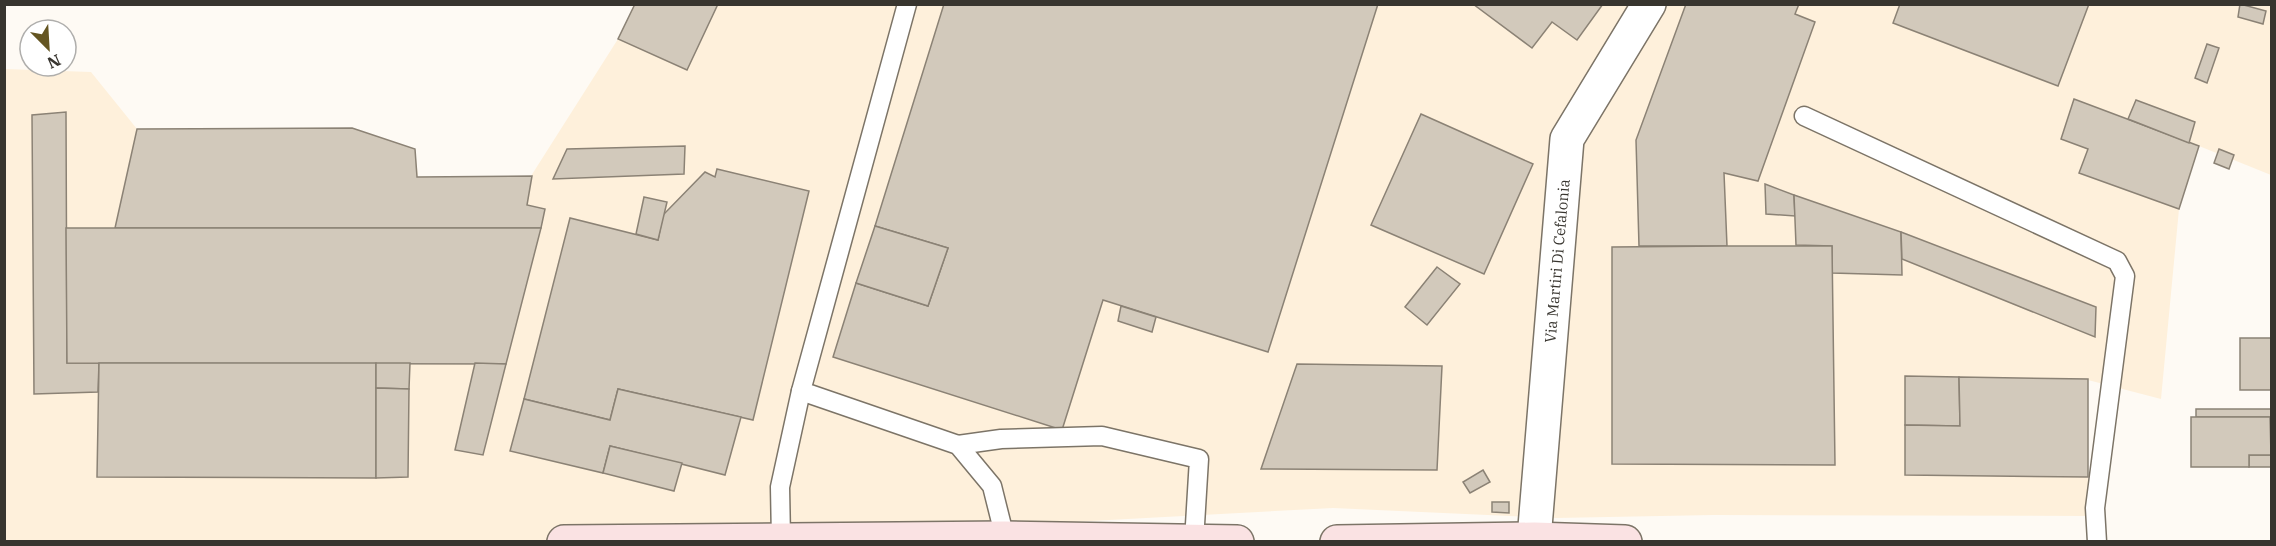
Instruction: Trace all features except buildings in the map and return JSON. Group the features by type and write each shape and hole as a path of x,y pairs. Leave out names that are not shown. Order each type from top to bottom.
{"street":[{"name":"Via Martiri Di Cefalonia","path":"1534,539 1567,139 1648,4"},
{"path":"564,542 1005,538 1237,542"},
{"path":"1337,542 1534,539 1625,542"}],"lane":[{"path":"781,539 780,487 801,391 907,4"},
{"path":"1804,116 2117,261 2125,276 2095,508 2097,542"},
{"path":"801,391 958,445 1001,439 1102,436 1200,459 1194,541"},
{"path":"958,445 992,486 1005,538"}],"shaded area":[{"path":"635,5 2271,5 2271,175 2199,146 2179,209 2161,399 2088,380 2088,516 1713,515 1556,518 1333,508 695,542 5,542 5,69 18,69 18,78 78,78 78,72 91,72 137,129 352,128 415,149 418,177 531,176 618,39"}]}
